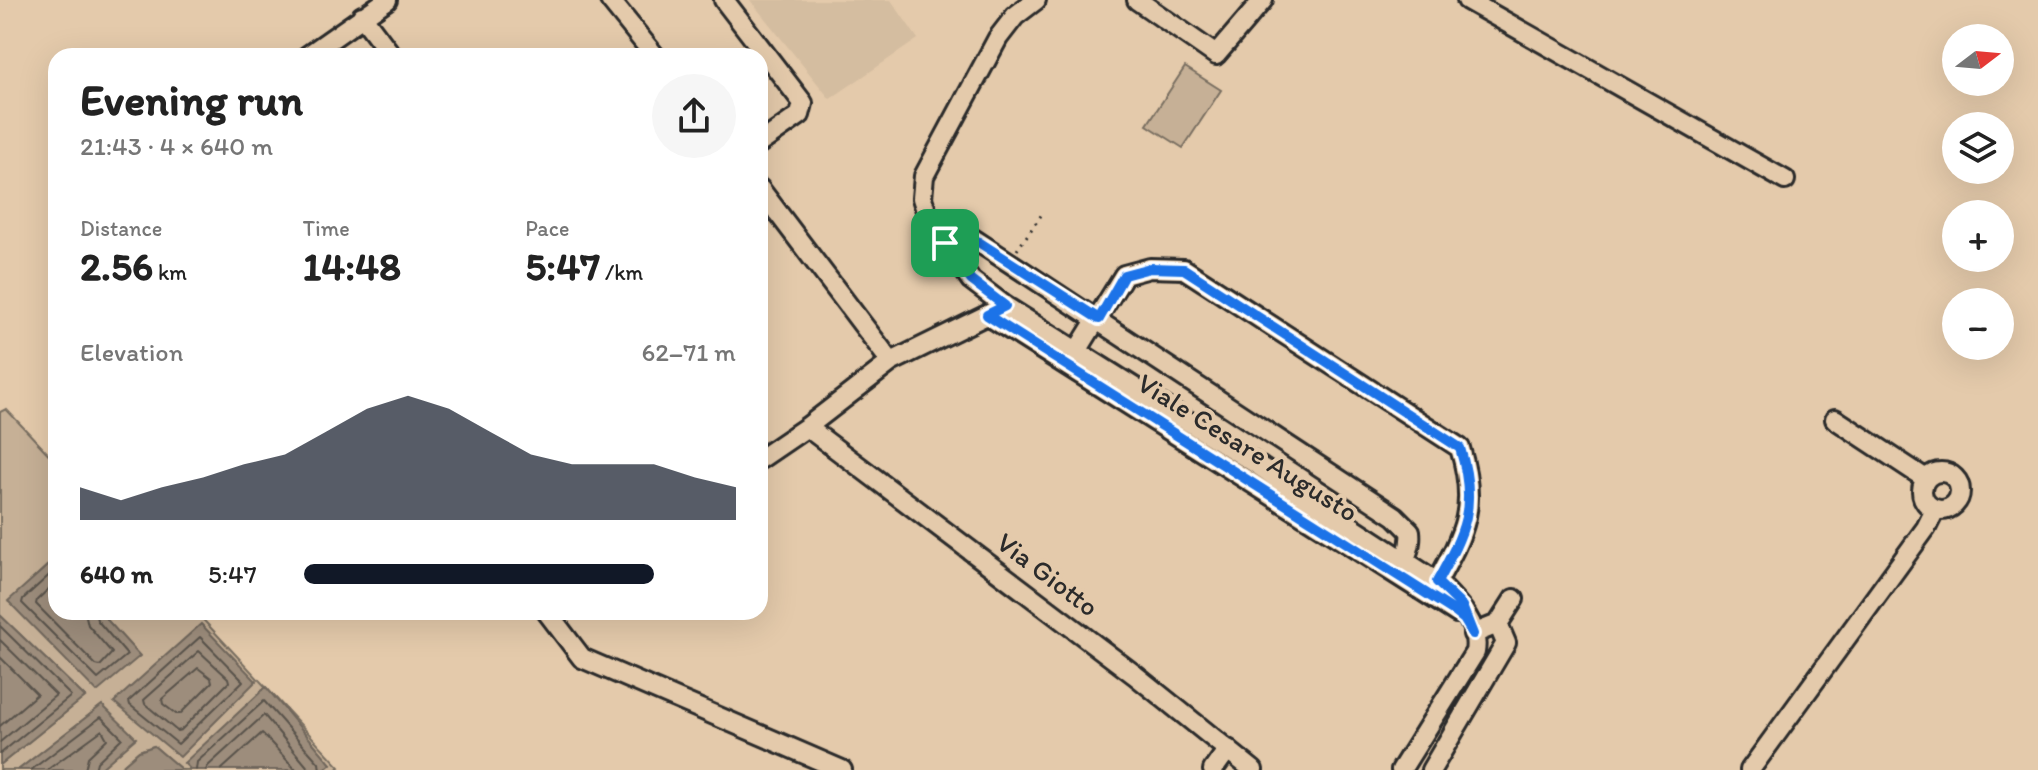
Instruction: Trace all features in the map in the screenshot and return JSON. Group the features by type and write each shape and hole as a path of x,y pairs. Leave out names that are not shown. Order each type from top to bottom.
{"street":[{"path":"318,48 387,0"},
{"path":"610,0 649,48"},
{"path":"724,0 761,48"},
{"name":"Viale Cesare Augusto","path":"1036,0 1015,16 998,38 924,176 921,190 929,220 971,280 1005,306 1399,567 1464,619 1473,634"},
{"path":"1137,0 1216,55 1263,0"},
{"path":"1471,1 1785,180"},
{"path":"362,16 386,48"},
{"path":"768,57 803,103 800,115 768,137"},
{"path":"768,200 891,362"},
{"path":"945,243 959,233 966,234 1395,516 1410,531 1411,543 1399,567"},
{"path":"1077,351 1124,275 1150,268 1184,269 1460,448 1468,475 1468,512 1463,534 1437,582"},
{"path":"768,454 891,362 1005,306"},
{"name":"Viale Cesare Augusto","path":"987,315 1399,567 1437,582 1462,606 1473,634"},
{"path":"1835,419 1926,479"},
{"name":"Via Giotto","path":"807,427 1135,675 1253,770"},
{"path":"1945,473 1955,479 1960,489 1955,505 1942,511 1928,506 1921,493 1926,479 1932,474 1945,473"},
{"path":"1750,770 1926,528 1935,510"},
{"path":"1401,770 1475,652 1477,644 1473,634 1498,624 1514,599"},
{"path":"553,620 582,658 842,770"},
{"path":"1431,770 1506,643 1498,624"},
{"path":"1213,770 1228,749"}],"path":[{"path":"1010,262 1042,214"}],"shaded area":[{"path":"750,0 891,0 918,39 830,99"},
{"path":"1185,67 1221,90 1183,148 1147,125"},
{"path":"6,409 48,454 48,565 9,602 139,656 107,620 203,620 340,767 324,770 330,764 185,763 191,770 182,770 154,746 139,751 117,770 99,770 135,738 102,705 18,770 0,770 0,765 85,697 0,615 0,412"}],"water":[{"path":"48,565 48,620 107,620 140,656 97,692 8,601"},
{"path":"0,615 85,697 0,765"},
{"path":"201,624 256,681 180,757 114,702"},
{"path":"266,687 331,764 324,770 191,770 184,763"},
{"path":"102,705 136,738 99,770 18,770"},
{"path":"154,746 182,770 117,770 139,751"}],"route":[{"path":"959,233 966,234 1099,319 1124,275 1150,268 1184,269 1460,448 1468,475 1468,512 1463,534 1437,582 1462,606 1473,634 1464,619 1454,611 987,315 1005,306 971,280 945,243 959,233"}]}
